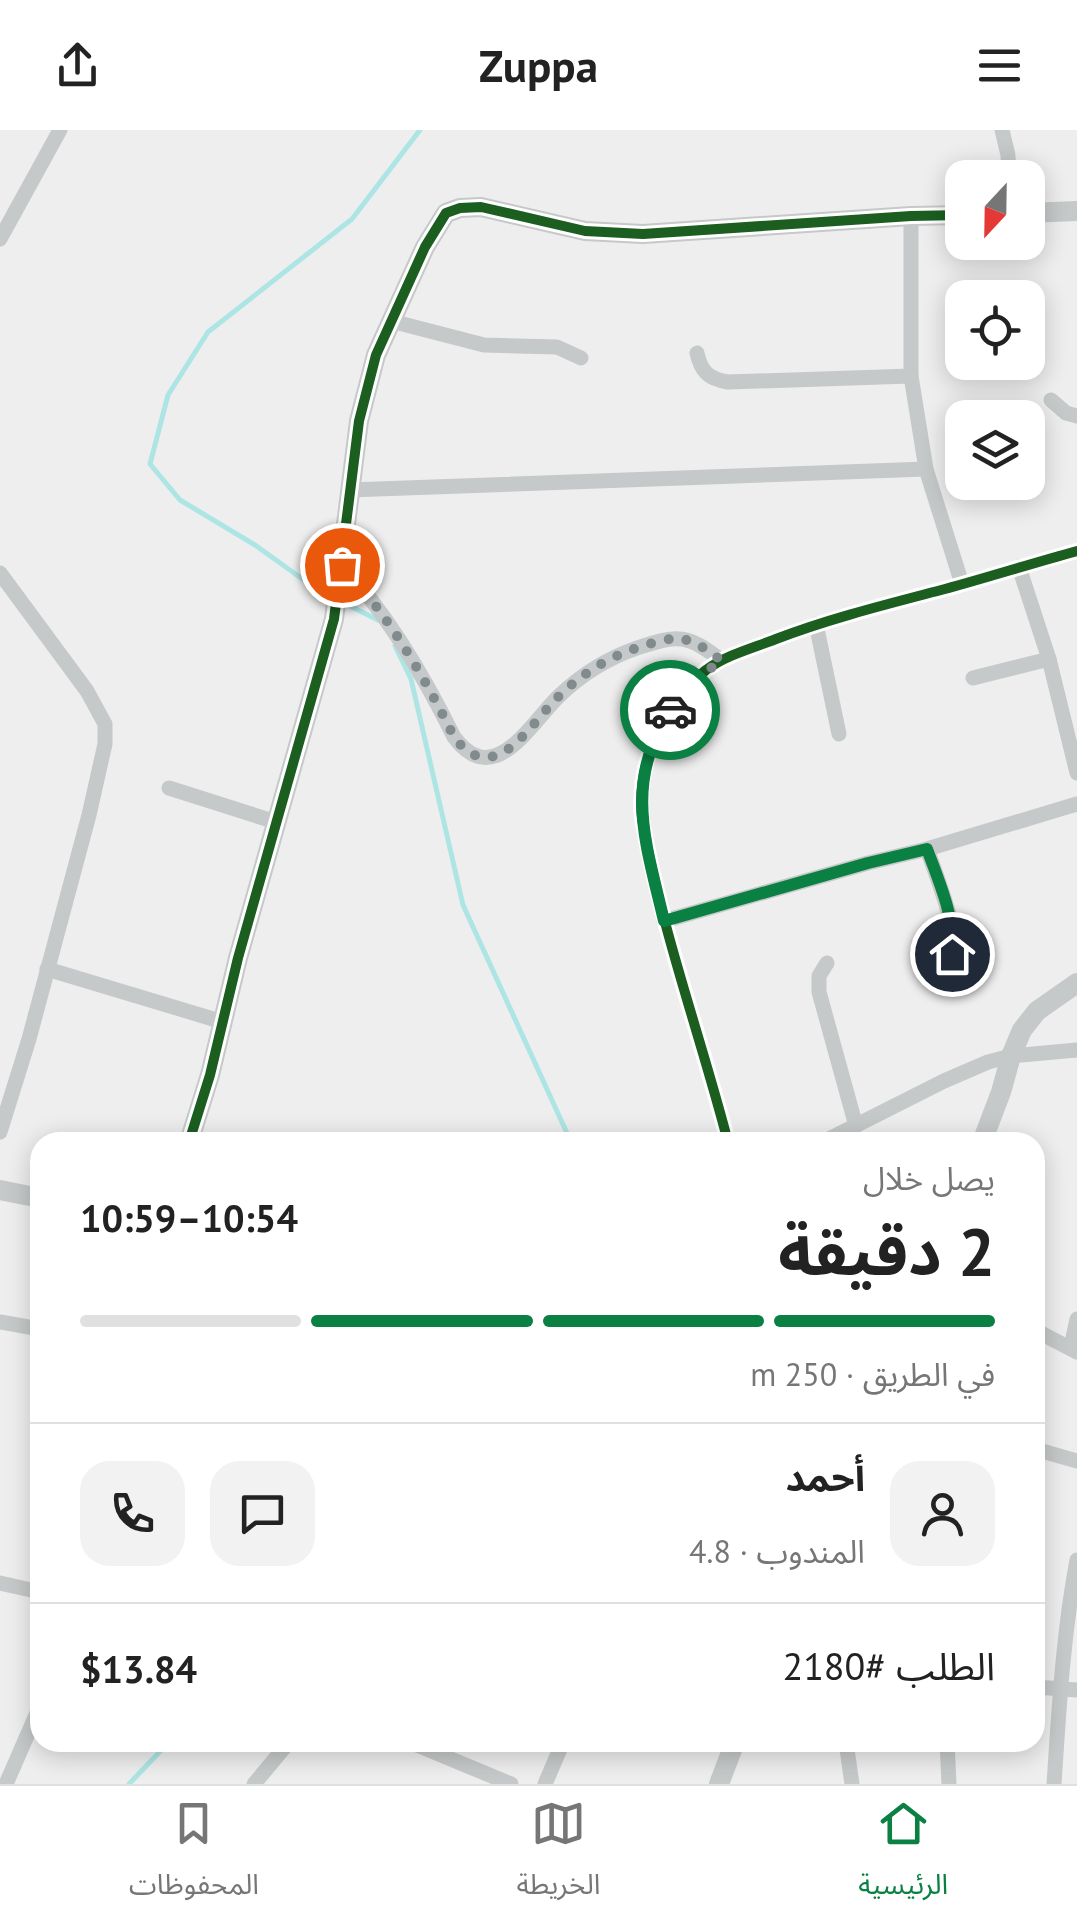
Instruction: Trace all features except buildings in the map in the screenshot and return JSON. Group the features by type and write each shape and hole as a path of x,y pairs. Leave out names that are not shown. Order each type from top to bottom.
{"street":[{"path":"0,239 60,130"},
{"path":"1002,130 1008,160"},
{"path":"193,1132 336,608 359,421 376,354 425,248 446,213 481,206 614,234 945,215"},
{"path":"1045,212 1077,211"},
{"path":"911,216 911,376 926,470 962,584"},
{"path":"391,321 484,345 557,347 581,358"},
{"path":"697,354 706,374 728,382 911,376"},
{"path":"1051,400 1058,408 1077,416"},
{"path":"350,490 926,470"},
{"path":"725,1132 664,921 640,802 651,747 676,702 708,668 816,624 1077,551"},
{"path":"342,565 397,637 454,737 464,750 485,758 515,746 559,696 612,656 679,638 698,642 722,661"},
{"path":"1019,567 1049,659 1077,773"},
{"path":"0,573 72,669 105,724 100,773 0,1132"},
{"path":"816,624 839,734"},
{"path":"973,678 1049,659"},
{"path":"169,788 276,822"},
{"path":"664,921 1077,804"},
{"path":"927,849 954,942 952,954 935,966"},
{"path":"827,963 819,976 820,992 856,1126"},
{"path":"47,970 223,1022"},
{"path":"986,1132 1022,1030 1037,1011 1077,983"},
{"path":"844,1132 968,1070 1010,1056 1077,1050"},
{"path":"0,1190 30,1196"},
{"path":"1045,1335 1074,1350 1077,1319"},
{"path":"0,1322 30,1327"},
{"path":"1045,1452 1077,1461"},
{"path":"1054,1784 1069,1689 1070,1598 1077,1560"},
{"path":"0,1583 30,1590"},
{"path":"6,1784 30,1731"},
{"path":"254,1784 281,1752"},
{"path":"434,1752 511,1784"},
{"path":"545,1784 559,1752"},
{"path":"719,1784 731,1752"},
{"path":"847,1752 852,1784"},
{"path":"947,1752 949,1784"}],"waterway":[{"path":"330,596 180,500 150,464 168,395 208,332 352,219 420,130"},
{"path":"340,601 380,621"},
{"path":"395,646 411,679 463,905 566,1132"},
{"path":"129,1784 159,1752"}],"cycle path":[{"path":"192,1132 334,619 359,421 376,355 425,247 446,213 481,207 585,231 643,234 945,215"},
{"path":"725,1132 670,941 642,819 643,777 665,718 706,670 740,652 839,618 1077,551"}],"way so far":[{"path":"342,565 376,606 454,737 472,755 500,755 515,746 559,696 612,656 660,640 698,642 722,661 708,668 670,710"}],"route":[{"path":"670,710 651,747 640,802 664,921 927,849 951,926 952,954"}]}
